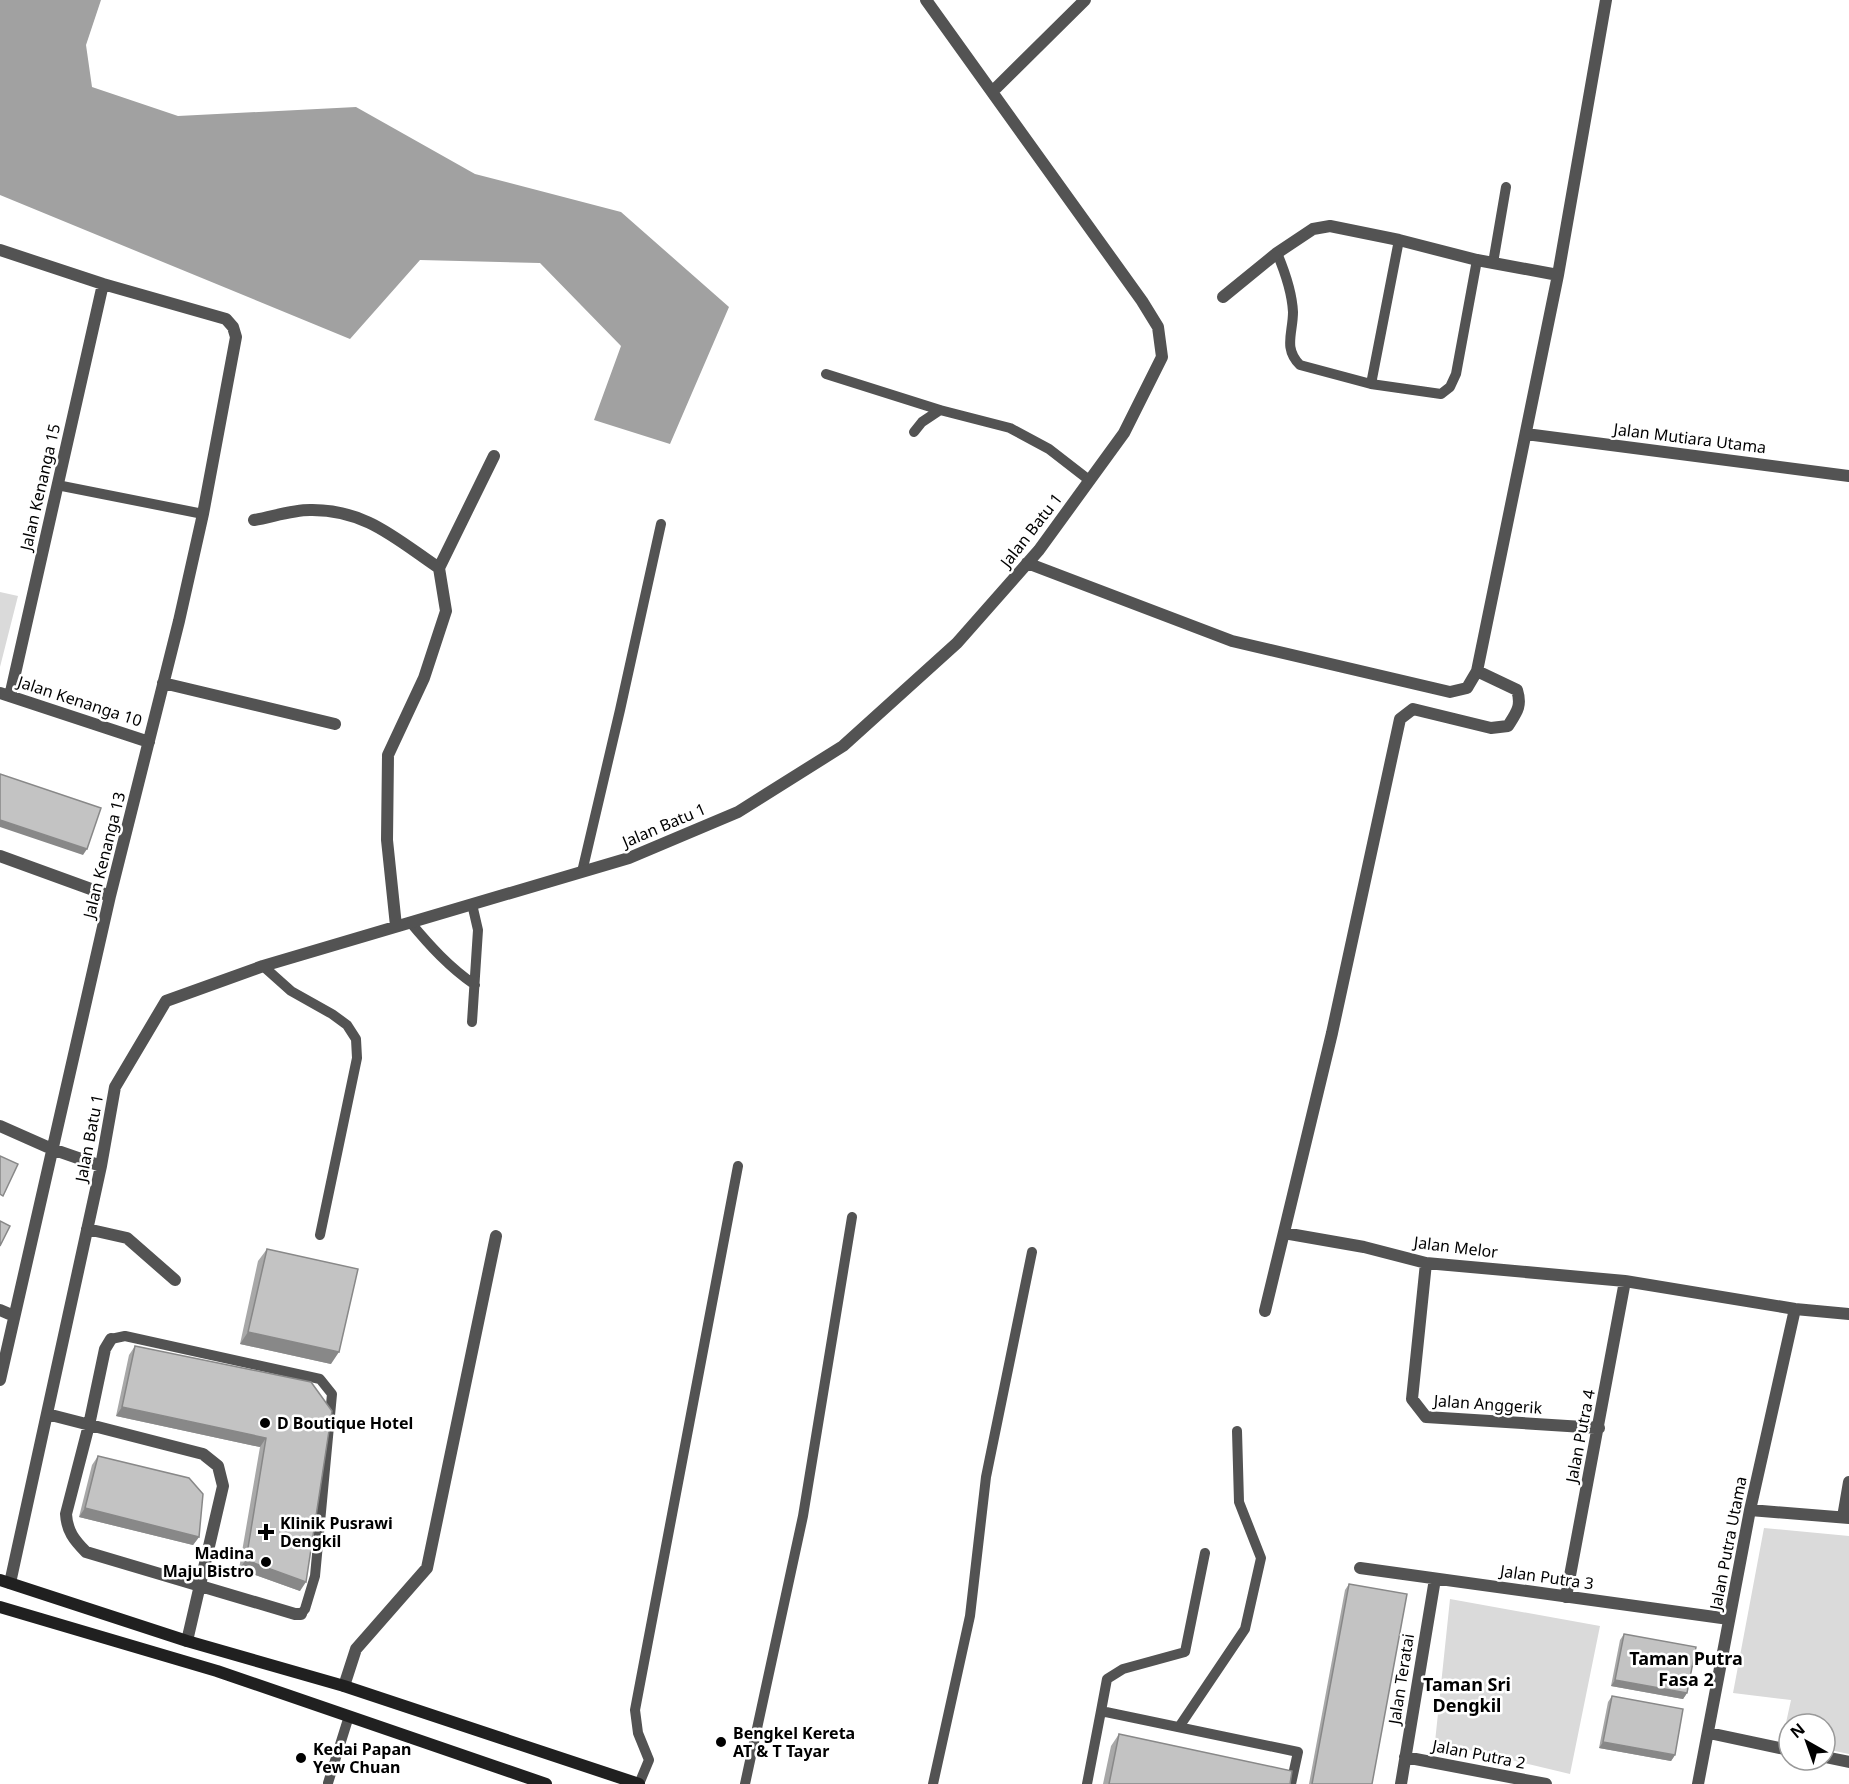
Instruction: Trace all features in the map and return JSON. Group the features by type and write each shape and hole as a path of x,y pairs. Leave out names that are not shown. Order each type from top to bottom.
{"main road":[{"path":"5,1581 187,1641 344,1686 639,1784"},
{"path":"0,1607 217,1671 546,1784"}],"street":[{"name":"Jalan Batu 1","path":"5,1581 47,1414 101,1166 115,1087 166,1001 263,966 629,858 738,812 843,746 957,643 1039,550 1124,433 1162,357 1158,327 1142,301 926,0"},
{"path":"992,92 1085,0"},
{"path":"1027,563 1232,641 1450,692 1467,687 1477,671 1526,434 1558,275 1606,0"},
{"path":"1223,297 1313,229 1330,226 1399,240 1477,260 1558,275"},
{"path":"0,250 103,284"},
{"name":"Jalan Kenanga 13","path":"0,1380 110,896 203,514 236,337 233,327 226,319 103,284"},
{"name":"Jalan Kenanga 15","path":"5,694 57,485 103,284"},
{"name":"Jalan Mutiara Utama","path":"1526,434 1849,476"},
{"path":"396,926 387,840 388,755 424,678 446,611 439,568 494,456"},
{"path":"254,520 309,510 353,514 381,528 439,568"},
{"path":"1265,1311 1332,1034 1400,719 1413,709 1491,728 1508,726 1521,701 1517,690 1477,671"},
{"path":"163,683 335,724"},
{"name":"Jalan Kenanga 10","path":"5,694 149,742"},
{"path":"0,856 110,896"},
{"path":"0,1126 52,1149 101,1166"},
{"path":"87,1228 127,1238 175,1280"},
{"name":"Jalan Melor","path":"1284,1233 1364,1247 1426,1263 1625,1281 1795,1309 1849,1314"},
{"path":"344,1686 356,1649 427,1568 496,1236"},
{"name":"Jalan Anggerik","path":"1426,1263 1412,1399 1426,1417 1599,1428"},
{"name":"Jalan Putra 4","path":"1566,1597 1625,1281"},
{"name":"Jalan Putra Utama","path":"1698,1784 1750,1510 1795,1309"},
{"path":"0,1310 14,1316"},
{"path":"111,1339 105,1349 66,1514 66,1528 75,1542 86,1552 301,1614"},
{"path":"47,1414 203,1454 218,1466 223,1486 187,1641"},
{"path":"1750,1510 1846,1517 1849,1482"},
{"name":"Jalan Putra 3","path":"1360,1568 1729,1619"},
{"name":"Jalan Teratai","path":"1401,1784 1435,1579"},
{"path":"1709,1733 1777,1747"},
{"name":"Jalan Putra 2","path":"1405,1757 1540,1783"}],"lane":[{"path":"1493,263 1506,187"},
{"path":"1371,384 1399,240"},
{"path":"1277,254 1287,280 1293,312 1290,342 1292,357 1300,365 1371,384 1441,394 1450,387 1456,374 1477,260"},
{"path":"826,374 940,410 1010,428 1027,435 1049,449 1089,480"},
{"path":"914,432 922,422 940,410"},
{"path":"57,485 203,514"},
{"path":"582,872 661,524"},
{"path":"472,904 478,930 472,1022"},
{"path":"410,922 453,970 474,985"},
{"path":"263,966 291,991 347,1025 356,1039 357,1058 320,1235"},
{"path":"639,1784 649,1762 638,1733 635,1710 738,1166"},
{"path":"745,1784 802,1515 852,1216"},
{"path":"933,1784 970,1616 986,1477 1032,1252"},
{"path":"111,1339 125,1336 320,1379 332,1394 315,1576 305,1609 301,1614"},
{"path":"1179,1727 1245,1629 1261,1558 1239,1503 1237,1431"},
{"path":"1086,1784 1107,1679 1123,1669 1185,1652 1205,1553"},
{"path":"1101,1711 1298,1752 1291,1784"},
{"path":"328,1784 349,1716"}],"shaded area":[{"path":"0,0 101,0 86,45 92,87 178,116 356,107 475,174 621,212 729,307 670,444 594,420 621,346 540,263 420,260 350,339 0,195"},
{"path":"0,592 18,596 0,667"},
{"path":"1764,1528 1849,1536 1849,1754 1837,1752 1837,1712 1788,1712 1791,1700 1733,1693"},
{"path":"1450,1599 1600,1626 1570,1774 1435,1742"}],"building":[{"path":"0,774 101,808 87,849 0,820"},
{"path":"0,1156 18,1164 3,1196 0,1194"},
{"path":"0,1221 10,1226 0,1246"},
{"path":"267,1249 358,1269 339,1352 248,1332"},
{"path":"135,1346 311,1382 332,1411 306,1582 246,1560 266,1438 122,1407"},
{"path":"98,1456 189,1478 203,1494 199,1537 85,1508"},
{"path":"1349,1584 1407,1594 1372,1784 1312,1784"},
{"path":"1624,1634 1696,1647 1687,1693 1615,1680"},
{"path":"1612,1696 1683,1709 1675,1755 1603,1742"},
{"path":"1119,1734 1292,1771 1290,1784 1109,1784"}],"place":[{"name":"D Boutique Hotel","path":"265,1423"},
{"name":"Klinik Pusrawi Dengkil","path":"266,1532"},
{"name":"Madina Maju Bistro","path":"266,1562"},
{"name":"Bengkel Kereta AT & T Tayar","path":"721,1742"},
{"name":"Kedai Papan Yew Chuan","path":"301,1758"}],"district":[{"name":"Taman Putra Fasa 2","path":"1686,1669"},
{"name":"Taman Sri Dengkil","path":"1467,1695"}]}
